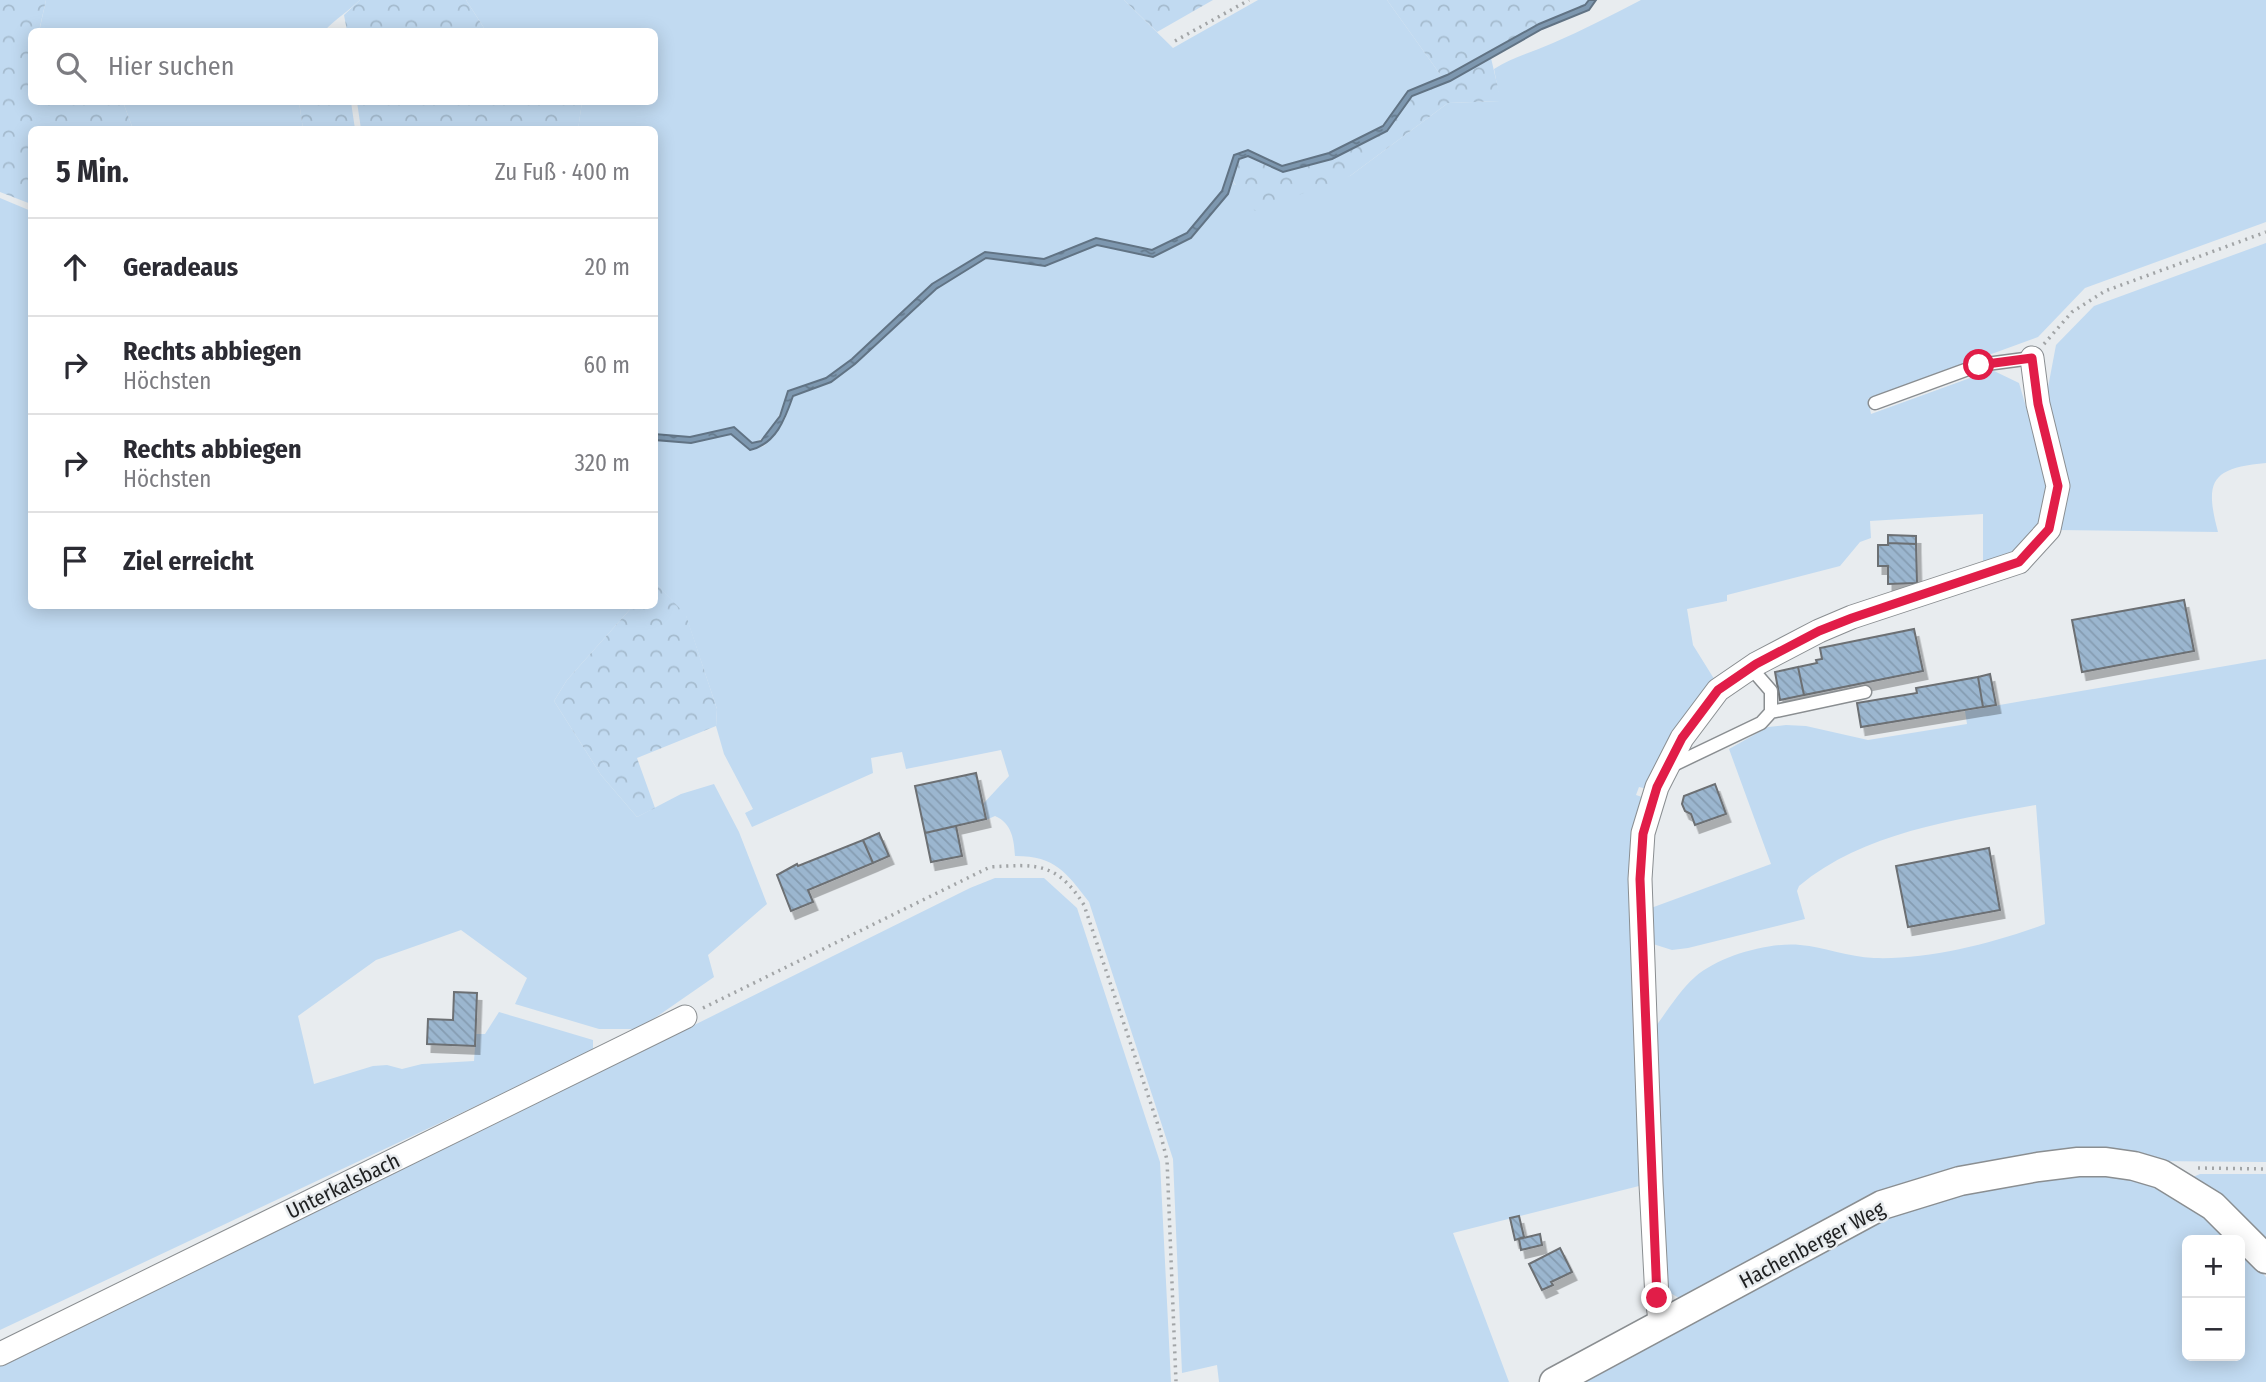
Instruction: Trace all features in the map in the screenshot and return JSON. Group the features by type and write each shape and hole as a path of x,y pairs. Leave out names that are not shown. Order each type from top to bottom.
{"street":[{"path":"1661,1325 1651,1184 1640,879 1647,815 1682,738 1718,690 1788,646 1841,622 2019,562 2034,547 2049,529 2058,486 2038,404 2032,358"},
{"name":"Unterkalsbach","path":"0,1354 685,1017"},
{"name":"Hachenberger Weg","path":"1554,1382 1882,1205 1961,1181 2078,1162 2134,1166 2161,1174 2213,1206 2266,1259"}],"lane":[{"path":"1875,403 1979,365 2032,358"},
{"path":"1751,668 1771,691 1771,712"},
{"path":"1667,768 1761,723 1771,712 1865,692"}],"path":[{"path":"1175,41 1249,0"},
{"path":"2032,358 2072,312 2089,299 2124,283 2266,232"},
{"path":"685,1017 990,867 1031,864 1048,869 1064,879 1084,905 1159,1128 1167,1160 1176,1382"},
{"path":"2161,1174 2190,1168 2266,1169"}],"green space":[{"path":"0,0 46,0 40,28 28,28 28,105 124,105 132,126 28,126 28,203 0,192"},
{"path":"46,0 360,0 327,28 40,28"},
{"path":"360,0 466,0 484,28 346,28 344,15"},
{"path":"466,0 1124,0 1173,48 1258,0 1387,0 1442,77 1409,91 1383,126 1329,153 1282,166 1248,150 1235,155 1222,191 1187,233 1152,250 1096,238 1044,259 985,252 932,284 852,359 826,378 788,391 771,429 752,443 734,427 690,437 658,434 658,126 578,126 582,105 658,105 658,28 484,28"},
{"path":"1124,0 1213,0 1157,32"},
{"path":"1387,0 1589,0 1585,5 1539,24 1442,77"},
{"path":"1641,0 2266,0 2266,222 2085,288 2038,337 1868,399 1871,414 1992,370 2019,383 2049,485 2041,522 2017,551 1983,565 1983,514 1870,521 1871,538 1860,542 1840,566 1727,595 1727,601 1687,609 1693,645 1716,682 1648,789 1639,787 1636,795 1645,798 1636,820 1629,860 1643,1185 1453,1233 1509,1382 1219,1382 1217,1365 1182,1373 1173,1159 1089,902 1066,874 1050,863 1015,856 1013,838 1001,819 995,816 986,820 983,804 1009,776 1001,750 906,769 902,752 871,758 873,773 752,827 745,813 753,809 724,754 716,726 717,709 686,616 658,585 658,440 691,443 731,434 750,449 764,446 785,419 793,396 831,382 855,364 936,289 986,258 1045,266 1097,245 1153,256 1192,238 1228,194 1232,180 1235,185 1350,176 1448,103 1500,101 1494,69"},
{"path":"1491,58 1501,101 1448,103 1350,176 1255,211 1232,180 1239,160 1248,156 1283,172 1332,159 1387,131 1412,96 1450,81"},
{"path":"124,105 299,105 303,126 132,126"},
{"path":"299,105 351,105 355,126 303,126"},
{"path":"357,105 582,105 579,126 361,126"},
{"path":"0,198 28,210 28,609 630,609 567,680 554,701 601,775 637,817 681,794 714,784 739,832 767,904 708,955 714,977 639,1029 599,1029 515,1004 527,978 461,930 376,960 298,1016 314,1084 373,1066 387,1065 402,1069 422,1064 474,1061 476,1034 485,1034 499,1012 593,1040 593,1051 0,1330"},
{"path":"2266,243 2266,463 2234,469 2223,473 2216,480 2212,500 2218,532 2057,530 2046,398 2056,345 2094,306"},
{"path":"658,585 686,615 717,709 716,726 637,758 655,808 637,817 601,775 554,701 567,680 630,609 658,609"},
{"path":"2266,659 2266,1162 2151,1161 1959,1171 1684,1301 1667,1291 1656,1026 1695,977 1717,963 1759,948 1809,946 1855,956 1895,958 1983,944 2045,924 2036,805 1912,831 1852,853 1799,886 1797,891 1805,919 1688,948 1672,950 1653,944 1651,908 1771,864 1729,749 1768,727 1806,726 1868,740 1967,724 1965,711"},
{"path":"995,878 1044,878 1077,908 1160,1162 1171,1382 0,1382 0,1364"},
{"path":"2106,1174 2152,1184 2199,1213 2224,1235 2182,1235 2182,1361 2245,1361 2245,1254 2266,1277 2266,1382 1579,1382 1854,1232 1902,1210 1963,1193 2047,1179"},
{"path":"2200,1174 2266,1174 2266,1244 2188,1179"}],"water":[{"path":"1589,0 1596,0 1589,10 1542,29 1450,81 1412,96 1387,131 1332,159 1283,172 1248,156 1239,159 1228,194 1191,238 1153,257 1097,245 1045,266 986,258 936,289 855,364 831,382 793,396 778,429 759,447 750,450 731,434 691,443 658,440 658,434 690,437 734,427 752,443 761,441 780,416 788,391 826,378 852,359 932,284 985,252 1044,259 1096,238 1152,250 1187,233 1222,191 1234,155 1248,150 1282,166 1329,153 1383,126 1408,91 1447,75 1539,24 1585,5"}],"building":[{"path":"1888,535 1916,536 1916,544 1888,543"},
{"path":"1916,544 1917,583 1888,584 1888,566 1878,566 1878,545"},
{"path":"2184,600 2194,651 2082,672 2072,620"},
{"path":"1914,629 1923,671 1804,695 1798,667 1817,663 1816,660 1822,659 1820,648"},
{"path":"1798,667 1804,695 1780,700 1775,672"},
{"path":"1990,674 1996,705 1983,707 1978,677"},
{"path":"1978,677 1983,707 1861,727 1857,703 1917,693 1916,688"},
{"path":"976,773 986,819 925,833 915,786"},
{"path":"1715,784 1726,814 1695,825 1691,814 1685,811 1682,804 1684,796"},
{"path":"956,826 962,856 931,862 925,833"},
{"path":"879,833 889,856 873,863 863,840"},
{"path":"863,840 873,863 808,890 813,902 791,911 777,875 797,864 798,866"},
{"path":"1989,848 2000,910 1908,927 1896,866"},
{"path":"454,992 477,993 475,1046 427,1044 428,1019 453,1020"},
{"path":"1519,1216 1524,1237 1515,1240 1510,1218"},
{"path":"1540,1234 1542,1245 1521,1250 1519,1239"},
{"path":"1560,1248 1572,1272 1551,1282 1553,1285 1542,1290 1529,1264"}],"route":[{"path":"1657,1298 1640,879 1647,815 1657,787 1682,738 1718,690 1756,664 1819,631 2019,562 2049,529 2058,486 2038,404 2032,358 1979,365"}]}
